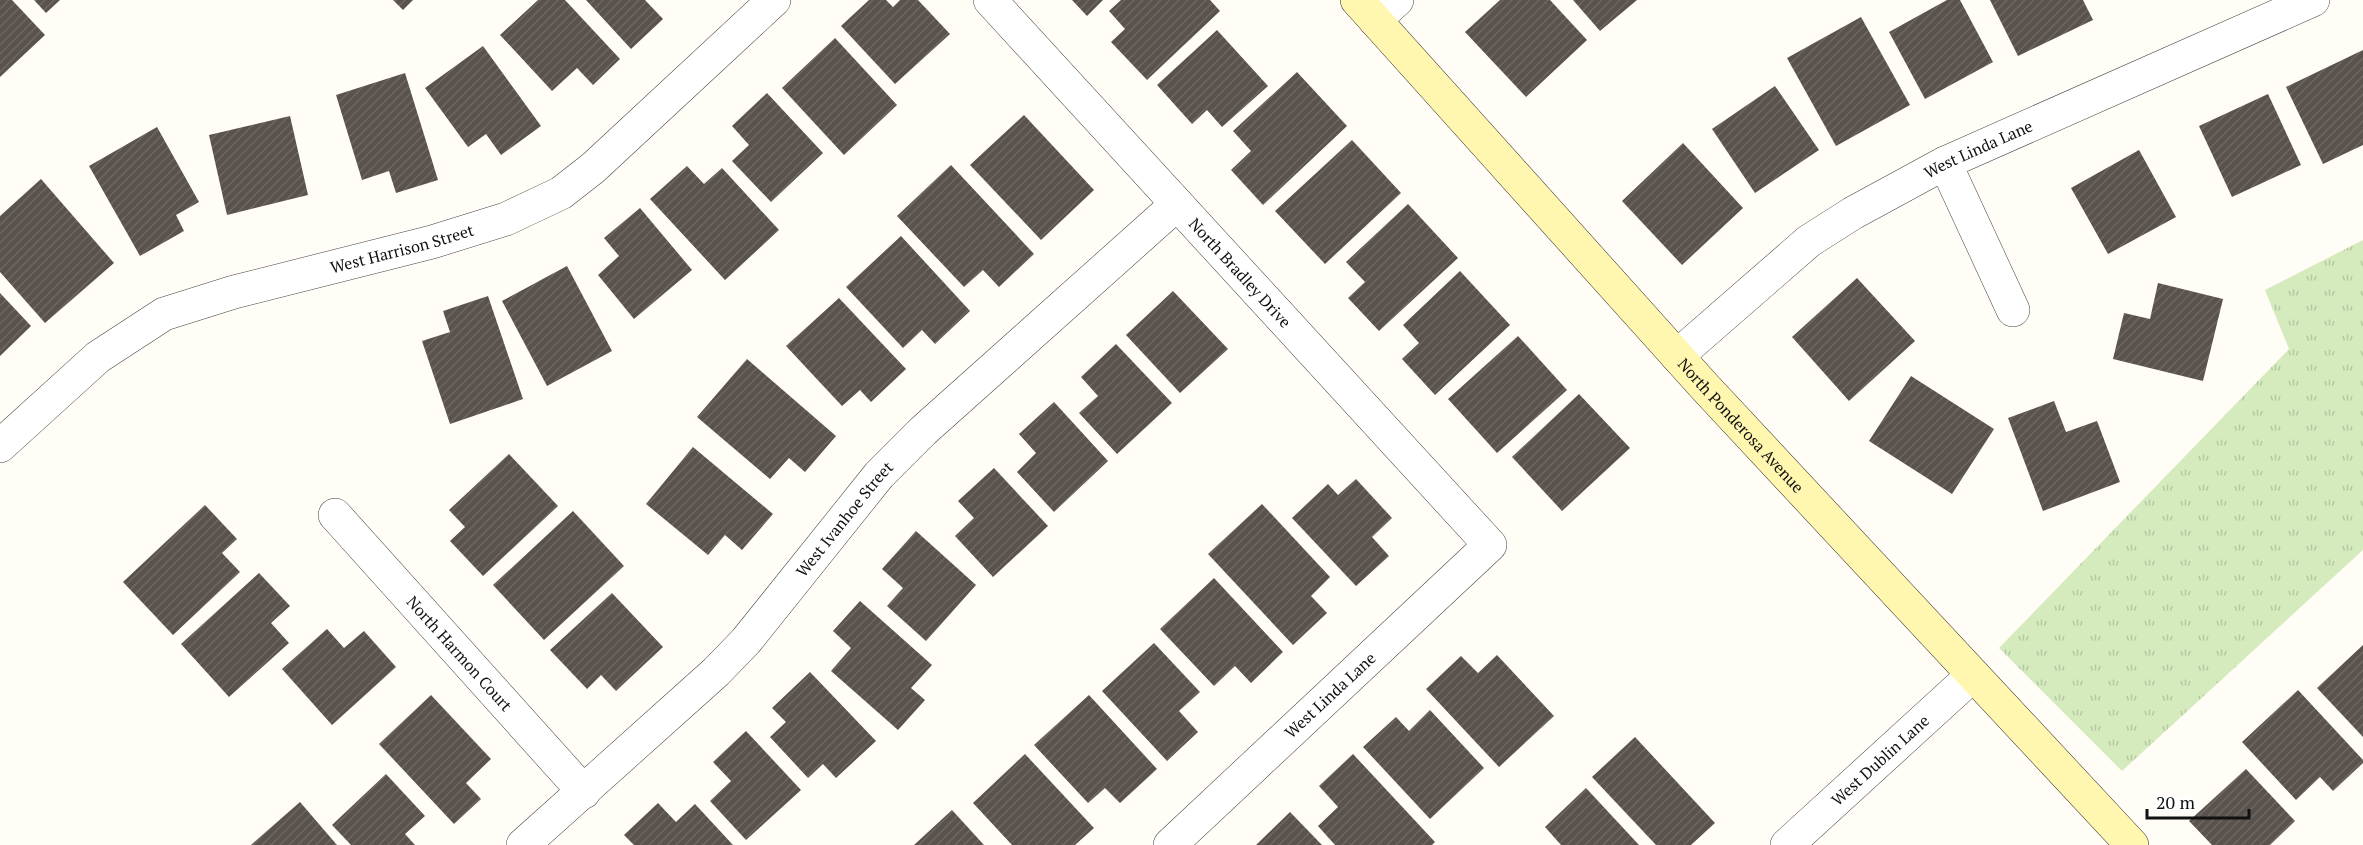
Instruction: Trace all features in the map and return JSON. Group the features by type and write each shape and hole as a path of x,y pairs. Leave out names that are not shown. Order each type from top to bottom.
{"street":[{"name":"West Harrison Street","path":"0,446 98,357 164,314 234,292 506,219 561,193 593,168 774,0"},
{"name":"North Bradley Drive","path":"990,0 1490,545"},
{"name":"West Linda Lane","path":"1677,356 1809,241 1853,213 1945,163 2313,0"},
{"name":"North Ponderosa Avenue","path":"1376,6 1677,356 2132,845"},
{"path":"1945,163 2013,310"},
{"name":"West Ivanhoe Street","path":"523,845 716,672 746,641 879,475 923,431 1177,204"},
{"name":"North Harmon Court","path":"335,515 584,792"},
{"name":"West Linda Lane","path":"1170,845 1490,545"},
{"name":"West Dublin Lane","path":"1787,845 1973,675"}],"green space":[{"path":"2363,240 2363,550 2122,771 1999,648 2289,349 2265,290"}],"building":[{"path":"0,0 12,0 45,35 0,77"},
{"path":"34,0 60,0 46,13"},
{"path":"393,0 413,0 403,10"},
{"path":"538,0 565,0 620,59 593,85 577,68 552,91 500,35"},
{"path":"586,0 645,0 663,19 631,49"},
{"path":"869,0 886,0 893,7 900,0 918,0 950,34 895,84 841,26"},
{"path":"1072,0 1103,0 1087,16"},
{"path":"1121,0 1210,0 1220,11 1147,80 1111,42 1125,29 1109,11"},
{"path":"1500,0 1550,0 1587,40 1526,97 1465,32"},
{"path":"1573,0 1637,0 1600,31"},
{"path":"1947,0 1960,0 1993,62 1925,99 1889,32"},
{"path":"1990,0 2083,0 2093,20 2018,56"},
{"path":"1861,17 1910,105 1836,146 1787,58"},
{"path":"1217,30 1268,86 1222,127 1207,110 1192,124 1157,85"},
{"path":"835,38 897,105 844,155 782,88"},
{"path":"483,46 541,126 501,155 486,134 468,147 425,88"},
{"path":"2363,50 2363,145 2323,164 2286,87"},
{"path":"1297,72 1347,126 1263,205 1231,170 1251,151 1233,131"},
{"path":"405,73 438,180 396,193 389,171 362,180 336,95"},
{"path":"1775,86 1819,150 1755,193 1712,129"},
{"path":"767,93 823,153 771,202 732,161 749,145 732,126"},
{"path":"2268,94 2301,165 2232,197 2199,126"},
{"path":"1024,115 1094,190 1041,240 970,165"},
{"path":"290,116 308,195 227,215 209,135"},
{"path":"157,127 199,202 176,215 184,231 140,256 89,166"},
{"path":"1352,140 1401,193 1325,264 1275,211"},
{"path":"1683,143 1743,208 1682,265 1622,201"},
{"path":"2139,150 2176,217 2108,254 2071,188"},
{"path":"951,165 1034,254 999,287 983,270 964,287 897,216"},
{"path":"687,166 704,184 722,168 779,230 725,280 650,199"},
{"path":"41,179 114,263 45,323 0,272 0,216"},
{"path":"1408,204 1458,258 1379,331 1348,298 1365,282 1346,262"},
{"path":"640,208 692,270 634,319 598,275 619,256 604,238"},
{"path":"901,236 970,311 935,344 922,330 903,348 846,287"},
{"path":"567,266 612,351 547,386 502,301"},
{"path":"1460,271 1510,325 1435,395 1402,359 1419,343 1403,325"},
{"path":"1857,278 1915,341 1849,401 1792,337"},
{"path":"2158,283 2223,299 2203,381 2113,359 2124,313 2150,319"},
{"path":"1173,291 1228,349 1180,393 1126,335"},
{"path":"0,293 31,326 0,356"},
{"path":"488,296 523,399 450,424 422,341 450,332 443,311"},
{"path":"839,298 906,369 871,402 860,390 842,406 786,346"},
{"path":"1518,336 1567,390 1497,453 1448,399"},
{"path":"1116,344 1172,403 1117,454 1079,413 1098,396 1081,377"},
{"path":"747,359 836,436 805,472 789,458 770,479 697,417"},
{"path":"1911,376 1994,429 1952,494 1869,441"},
{"path":"1579,394 1630,448 1562,511 1512,457"},
{"path":"2054,401 2066,432 2097,421 2120,482 2043,511 2008,418"},
{"path":"1054,402 1108,461 1054,512 1017,472 1036,453 1019,434"},
{"path":"693,447 773,514 742,550 725,535 708,555 646,504"},
{"path":"509,454 558,506 483,576 450,541 465,527 449,510"},
{"path":"994,468 1048,526 993,577 955,536 974,518 958,501"},
{"path":"1356,479 1392,518 1372,537 1389,556 1356,586 1292,518 1328,484 1338,495"},
{"path":"1262,504 1330,577 1311,596 1327,613 1293,645 1208,554"},
{"path":"205,505 237,539 222,553 240,572 173,635 123,582"},
{"path":"573,511 624,566 544,640 493,585"},
{"path":"916,531 976,585 926,641 887,606 903,588 882,569"},
{"path":"259,573 290,606 271,623 289,643 229,697 181,644"},
{"path":"1214,578 1283,652 1251,683 1235,666 1214,686 1160,629"},
{"path":"612,593 663,647 616,691 601,675 587,689 550,650"},
{"path":"860,601 932,665 911,688 925,700 898,730 831,671 851,648 833,631"},
{"path":"327,629 344,648 364,631 396,667 332,725 282,669"},
{"path":"1154,643 1200,692 1179,711 1198,732 1167,761 1102,691"},
{"path":"2363,645 2363,737 2317,688"},
{"path":"1497,655 1554,716 1499,767 1426,689 1461,656 1478,673"},
{"path":"810,672 876,741 836,778 823,764 808,778 770,737 786,722 772,708"},
{"path":"2298,690 2363,760 2363,763 2333,791 2320,777 2296,800 2242,742"},
{"path":"431,695 491,759 466,783 481,799 454,824 379,744"},
{"path":"1089,695 1157,769 1120,803 1105,788 1088,803 1034,745"},
{"path":"1430,710 1484,768 1430,819 1363,747 1396,717 1409,731"},
{"path":"746,731 801,790 746,840 710,801 731,781 713,762"},
{"path":"1635,737 1715,823 1691,845 1656,845 1592,777"},
{"path":"1025,754 1094,828 1075,845 1012,845 973,803"},
{"path":"1353,754 1435,842 1432,845 1335,845 1318,826 1338,807 1319,786"},
{"path":"2246,769 2295,821 2270,845 2212,845 2189,821"},
{"path":"386,774 425,816 405,834 415,845 351,845 332,825"},
{"path":"1586,788 1639,845 1561,845 1545,827"},
{"path":"300,802 337,845 251,845"},
{"path":"658,803 676,822 695,804 733,845 634,845 624,835"},
{"path":"952,810 984,845 914,845"},
{"path":"1290,812 1322,845 1256,845"}]}
